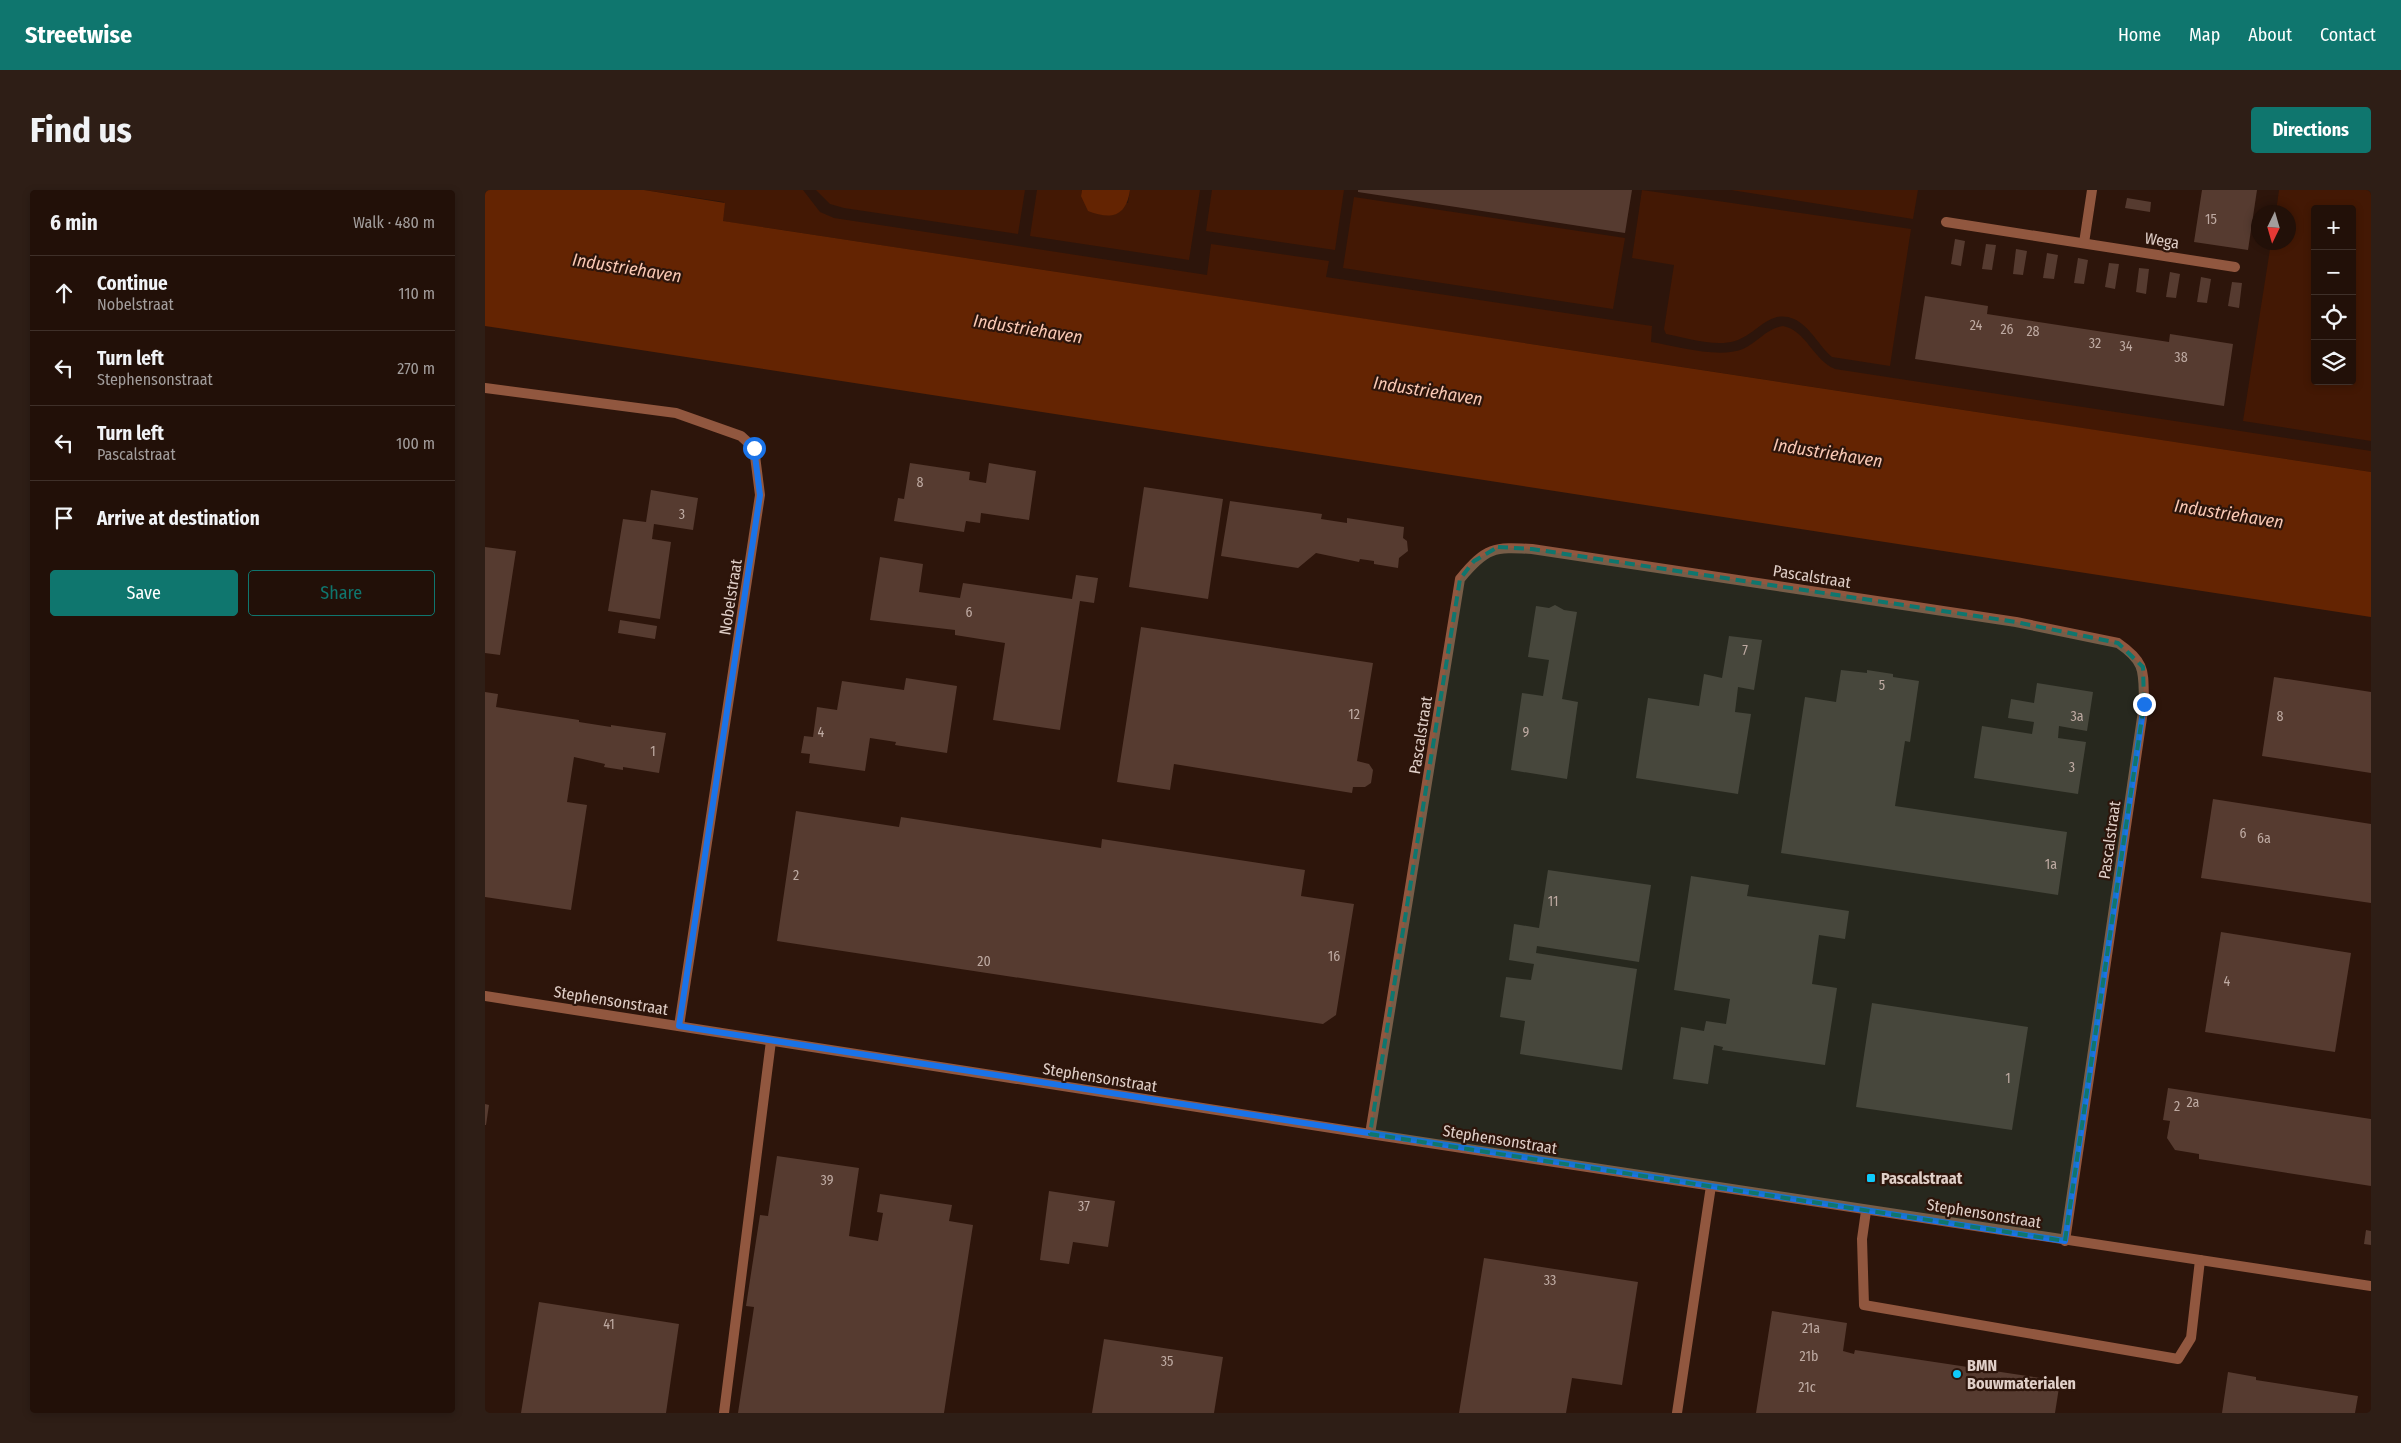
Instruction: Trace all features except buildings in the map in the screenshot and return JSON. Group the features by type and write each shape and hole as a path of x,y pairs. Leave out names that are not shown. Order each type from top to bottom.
{"street":[{"path":"2084,243 2092,190"},
{"name":"Wega","path":"1946,222 2235,267"},
{"name":"Nobelstraat","path":"485,388 676,413 741,436 754,448 760,495 679,1026"},
{"name":"Pascalstraat","path":"1370,1134 1460,578 1474,561 1498,547 1532,549 2016,622 2118,643 2132,652 2143,667 2144,704 2065,1241"},
{"name":"Stephensonstraat","path":"485,996 1866,1211 2371,1286"},
{"path":"724,1413 771,1041"},
{"path":"1677,1413 1711,1186"},
{"path":"1866,1211 1862,1239 1864,1305 2178,1359 2191,1338 2200,1260"}],"highlighted area":[{"path":"1498,547 1532,549 2016,622 2118,643 2143,667 2144,704 2065,1241 1370,1134 1460,579 1474,561"}],"shaded area":[{"path":"644,190 803,190 820,212 834,218 1207,275 1211,244 1329,261 1326,277 1652,326 1651,342 1710,352 1733,352 1743,349 1777,327 1783,326 1798,333 1821,359 1835,369 2371,451 2371,472 722,221 724,202"},
{"path":"816,190 1025,190 1018,234 844,208 830,204"},
{"path":"1037,190 1082,190 1081,196 1128,203 1130,190 1200,190 1189,260 1030,236"},
{"path":"1212,190 1344,190 1335,250 1206,231"},
{"path":"1642,190 1911,229 1890,366 1832,357 1800,322 1785,317 1770,320 1743,338 1727,343 1701,341 1666,334 1664,329 1674,265 1632,258"},
{"path":"1731,190 1918,190 1913,219"},
{"path":"2279,190 2371,190 2371,441 2243,421 2270,250 2296,250 2296,205 2277,205"},
{"path":"1354,197 1625,238 1613,309 1343,268"}],"water":[{"name":"Industriehaven","path":"485,190 644,190 725,203 723,221 2371,472 2371,617 485,326"},
{"path":"1082,190 1130,190 1125,206 1121,211 1116,214 1104,215 1088,211 1081,196"}],"place":[{"name":"Pascalstraat","path":"1871,1178"},
{"name":"BMN Bouwmaterialen","path":"1957,1374"}],"route":[{"path":"754,448 760,495 679,1026 2065,1241 2144,704"}]}
